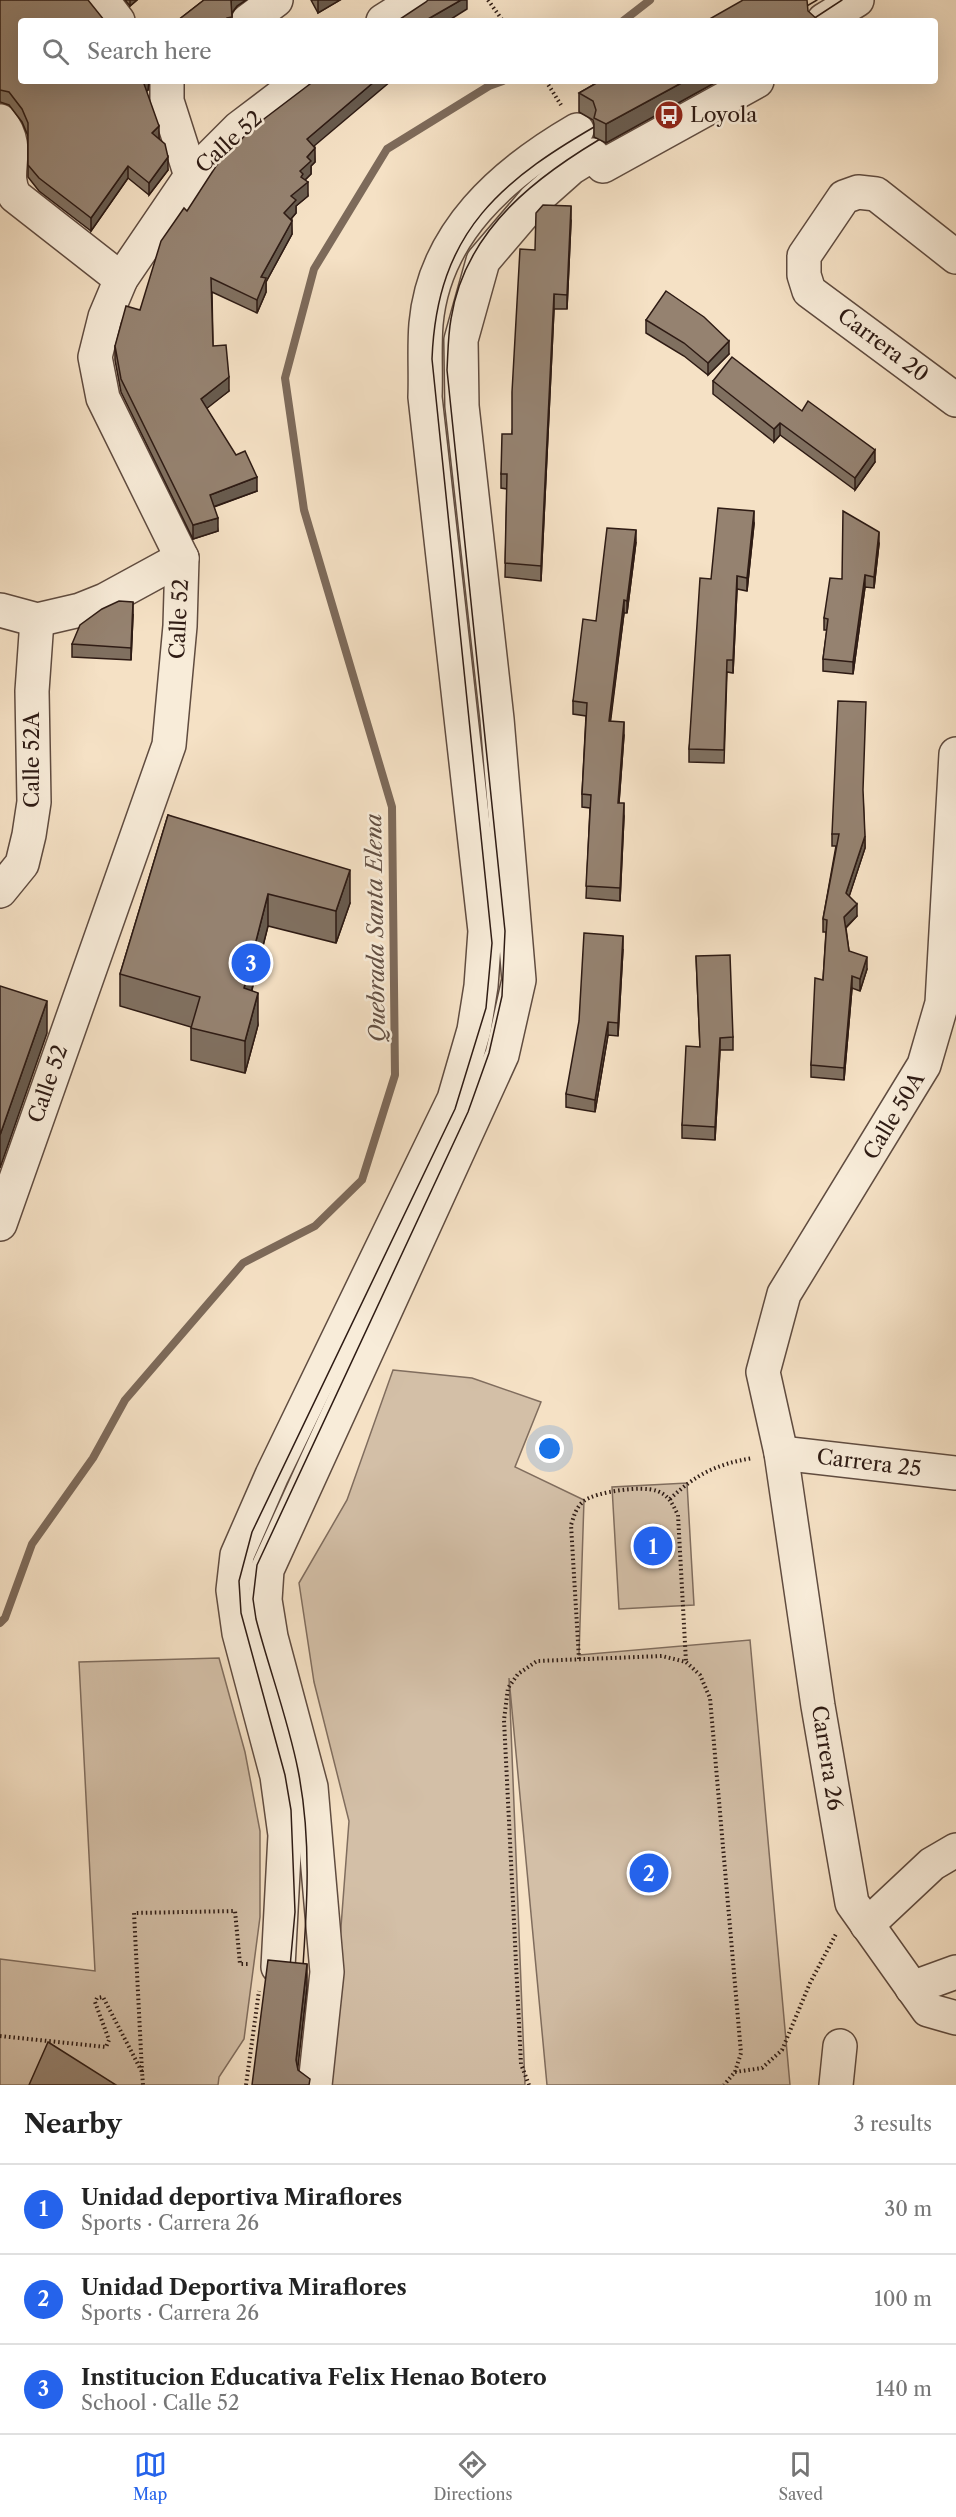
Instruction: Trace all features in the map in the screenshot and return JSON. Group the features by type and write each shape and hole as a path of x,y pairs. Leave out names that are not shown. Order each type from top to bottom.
{"street":[{"path":"102,0 116,18"},
{"path":"252,18 276,0"},
{"path":"388,18 416,0"},
{"path":"827,18 857,0"},
{"path":"166,84 167,101 191,176"},
{"name":"Calle 52","path":"0,1224 170,745 180,626 182,558 163,516 114,423 98,379 95,357 105,317 121,279 191,176 239,128 297,84"},
{"path":"315,2085 327,1972 311,1787 271,1637 265,1600 267,1570 498,1066 519,980 497,719 462,406 461,340 483,261 535,200 571,168 592,155 603,166 752,84"},
{"path":"0,121 11,141 8,187 15,196 121,279"},
{"path":"263,1973 285,1835 277,1776 239,1633 233,1590 237,1555 272,1474 454,1099 474,1030 482,986 485,931 425,397 426,322 437,276 450,245 486,196 525,164 577,130"},
{"name":"Carrera 20","path":"956,257 876,194 858,192 844,197 804,256 804,275 809,291 956,400"},
{"path":"0,610 36,620 80,610 105,600 182,558"},
{"name":"Calle 52A","path":"0,891 22,864 34,802 32,691 36,620"},
{"name":"Calle 50A","path":"781,1453 763,1371 784,1294 924,1065 942,1003 956,754"},
{"name":"Carrera 25","path":"781,1453 956,1473"},
{"name":"Carrera 26","path":"781,1453 818,1706 859,1914 927,2010 956,2018"},
{"path":"859,1914 956,1850"},
{"path":"912,1988 956,1972"},
{"path":"836,2085 840,2046"}],"path":[{"path":"488,1 501,18"},
{"path":"548,84 551,88"},
{"path":"670,1499 686,1484 716,1465 781,1453"},
{"path":"579,1659 571,1525 576,1509 584,1500 596,1495 644,1488 657,1491 670,1499 678,1515 686,1662"},
{"path":"529,2085 521,2064 504,1720 508,1689 518,1674 537,1661 662,1656 686,1662 700,1675 710,1698 741,2053 735,2072 724,2085"},
{"path":"143,2085 134,1913 235,1911 240,1964 263,1973 246,2085"},
{"path":"735,2072 762,2068 782,2050 810,1983 859,1914"},
{"path":"0,2036 103,2048 109,2040 95,2002 97,1998 103,1997 142,2072"}],"shaded area":[{"path":"393,1370 472,1378 541,1402 515,1467 584,1500 579,1655 750,1640 790,2085 547,2085 509,1678 525,2085 329,2085 349,1821 314,1682 299,1583 347,1500"},
{"path":"687,1483 694,1605 619,1609 612,1487"},
{"path":"219,1658 245,1752 260,1831 260,1917 244,2039 219,2077 218,2085 0,2085 0,1959 95,1971 79,1662"}],"building":[{"path":"0,0 88,0 102,18 18,18 18,84 144,84 159,126 152,133 165,144 168,157 149,183 128,166 91,218 39,178 28,165 28,123 22,109 9,92 0,90"},
{"path":"204,0 232,0 232,17 181,18"},
{"path":"428,0 461,0 430,18 402,18"},
{"path":"743,0 807,0 808,11 816,18 711,18"},
{"path":"310,84 371,84 307,139 315,148 307,157 311,161 300,171 303,174 301,177 308,182 291,196 296,200 284,213 292,221 261,277 266,278 257,300 211,278 213,346 226,345 229,377 201,399 236,455 245,451 257,477 210,495 218,518 193,525 121,379 115,346 126,306 140,310 161,241 184,208 187,211 220,160 256,125"},
{"path":"595,84 679,84 606,124 594,118 596,110 593,101 579,93"},
{"path":"543,205 571,206 567,295 554,294 541,566 505,563 507,474 501,474 502,434 512,434 512,392 520,249 535,250 536,213"},
{"path":"666,291 704,317 729,341 708,363 684,343 646,320"},
{"path":"732,357 802,411 808,401 875,450 855,478 780,423 774,429 713,381"},
{"path":"718,508 754,511 747,578 737,576 733,660 727,660 724,750 689,749 700,578 711,579"},
{"path":"843,511 879,532 874,577 865,575 853,662 823,659 828,619 824,618 830,578 842,579"},
{"path":"607,528 636,530 627,601 624,600 609,721 624,722 618,803 624,803 620,888 586,886 591,795 582,794 587,703 573,701 583,619 596,621"},
{"path":"119,601 133,602 131,648 72,644 80,625 102,609"},
{"path":"838,701 866,702 863,790 865,836 846,893 857,904 844,917 849,951 867,957 860,979 852,976 844,1068 811,1065 815,978 823,980 827,920 823,919 839,834 832,834"},
{"path":"168,815 350,870 336,911 268,894 244,988 258,993 245,1041 191,1028 200,997 120,974"},
{"path":"584,933 623,936 618,1023 608,1022 595,1100 566,1094 579,1021"},
{"path":"730,955 733,1037 720,1038 715,1127 682,1125 686,1046 700,1047 696,956"},
{"path":"0,986 47,1001 0,1135"},
{"path":"268,1960 307,1964 296,2060 298,2070 310,2079 309,2085 252,2085"},
{"path":"48,2042 116,2085 29,2085"}],"waterway":[{"name":"Quebrada Santa Elena","path":"627,18 650,0"},
{"name":"Quebrada Santa Elena","path":"0,1623 5,1618 32,1544 93,1458 125,1400 243,1263 315,1226 362,1180 395,1075 392,807 304,510 285,378 314,269 387,149 495,84"}],"tram line":[{"path":"786,18 817,0"},
{"path":"815,18 842,0"},
{"path":"289,1978 295,1912 291,1810 285,1775 241,1613 239,1581 252,1532 455,1109 486,1008 492,943 432,359 437,314 447,276 462,242 482,213 507,187 536,164 608,119"},
{"path":"302,1980 307,1875 305,1822 298,1770 289,1732 256,1619 253,1599 257,1565 468,1112 489,1053 502,996 505,931 447,370 451,319 459,287 472,257 489,231 534,185 559,165 614,131"}],"place":[{"name":"Loyola","path":"669,115"},
{"name":"Institucion Educativa Felix Henao Botero","path":"251,963"},
{"name":"Unidad deportiva Miraflores","path":"653,1546"},
{"name":"Unidad Deportiva Miraflores","path":"649,1873"}]}
